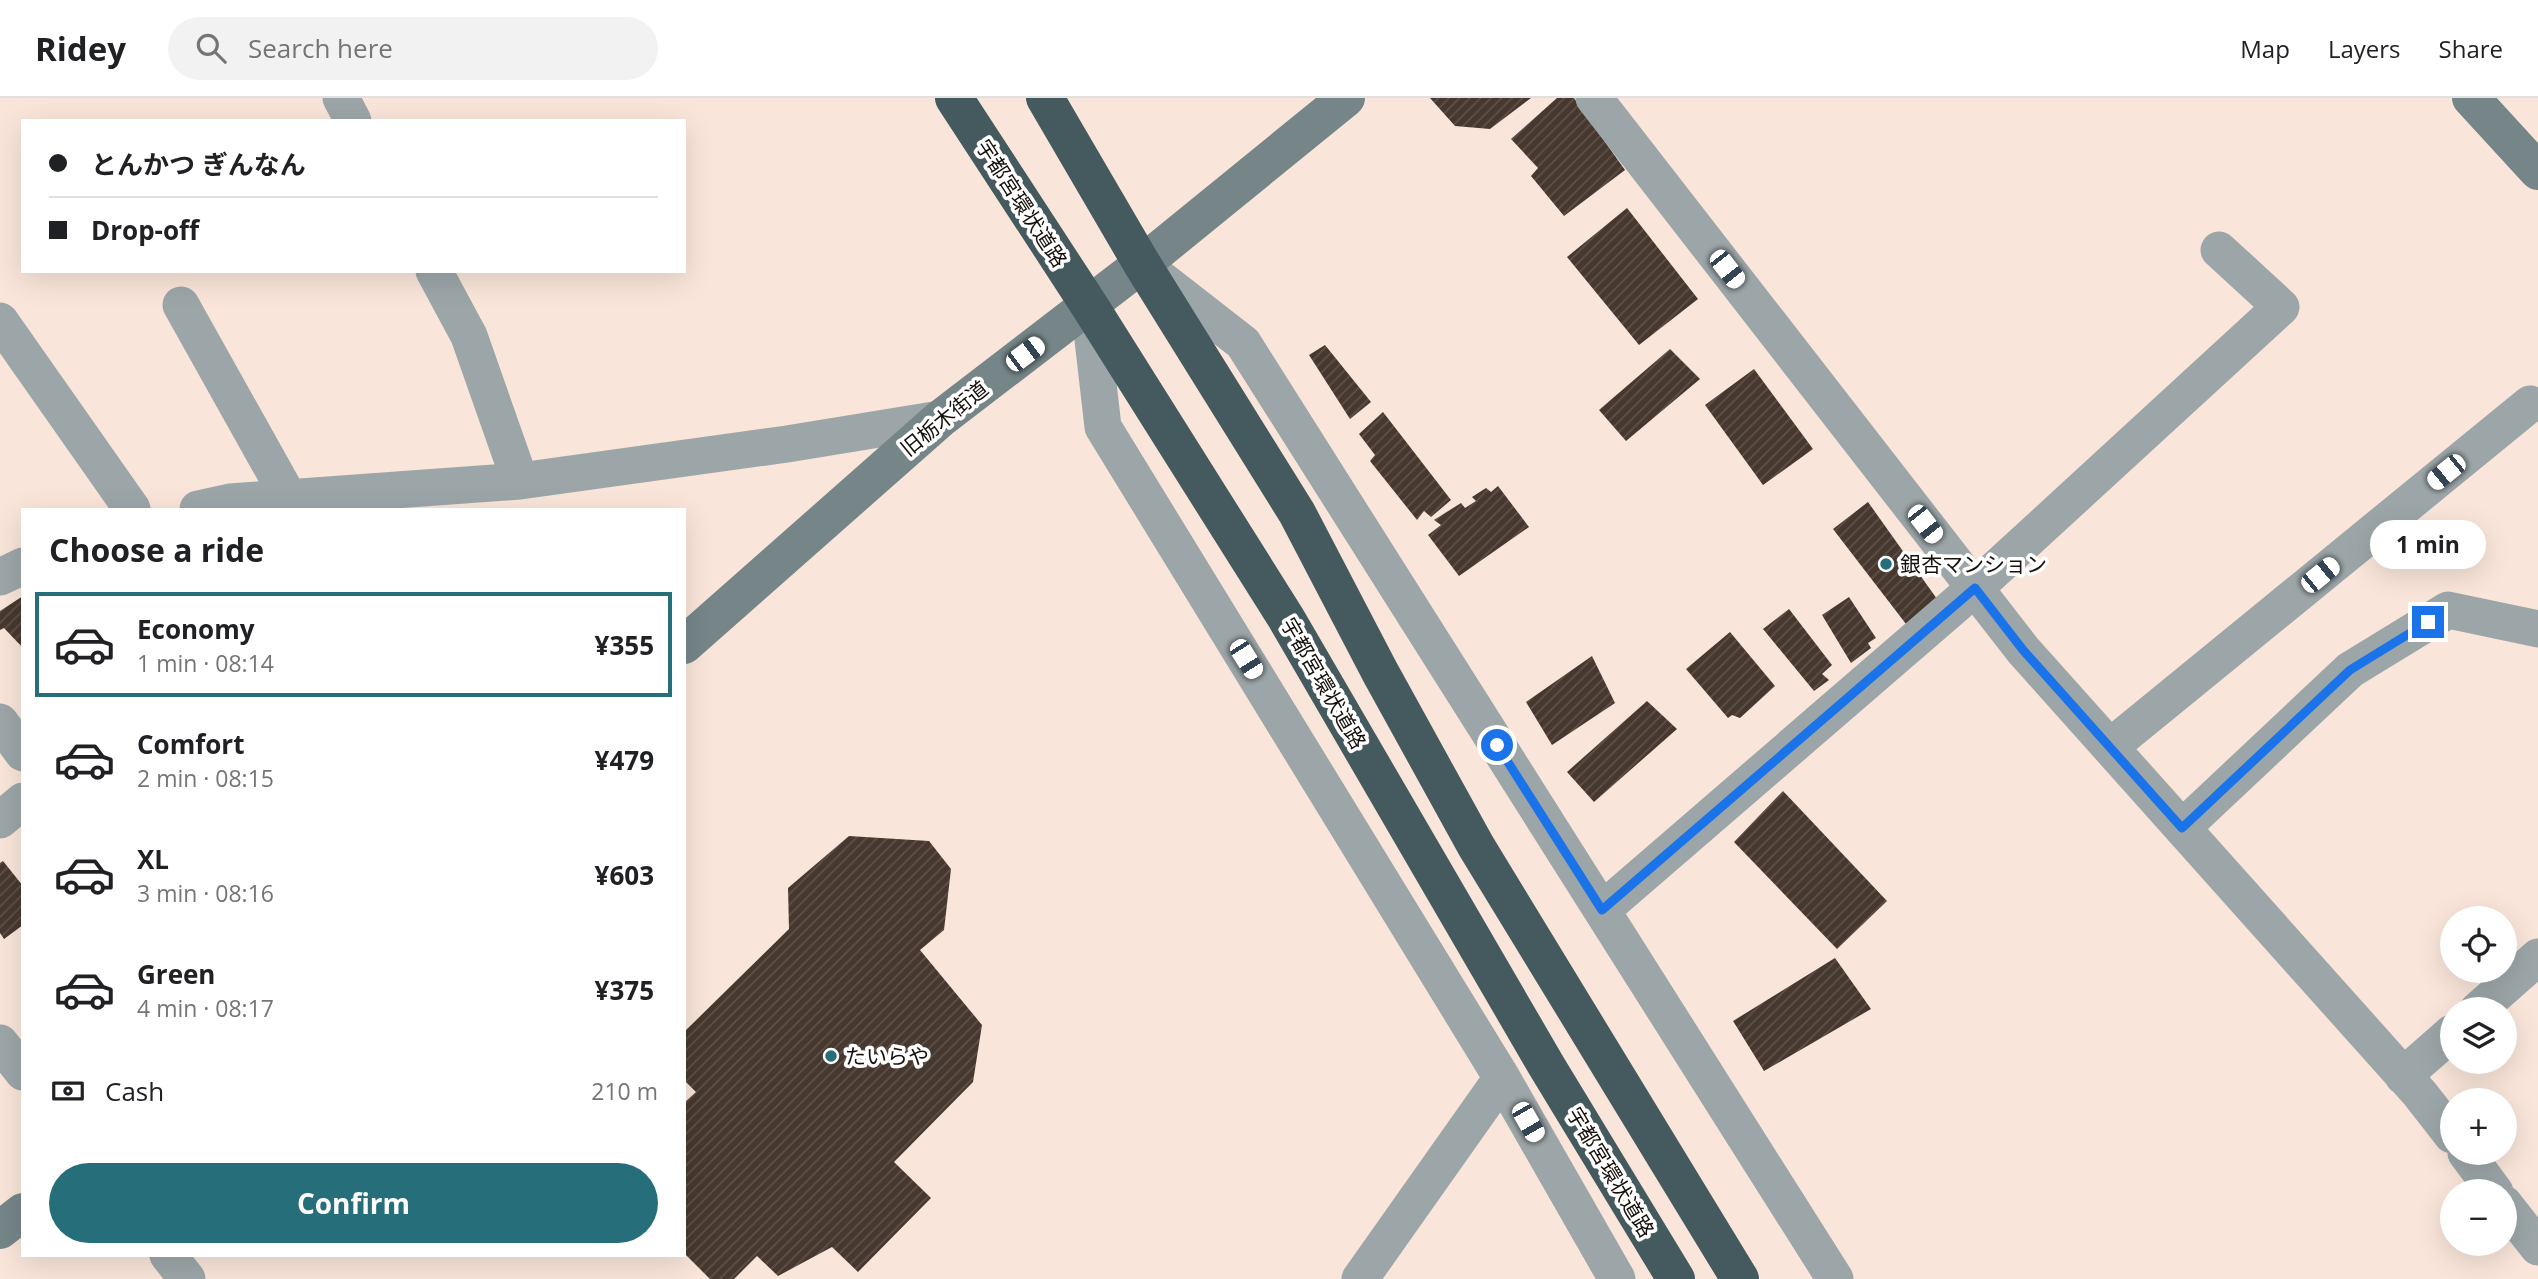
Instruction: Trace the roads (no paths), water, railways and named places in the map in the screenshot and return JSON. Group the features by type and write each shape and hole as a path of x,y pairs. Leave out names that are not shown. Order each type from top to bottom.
{"highway":[{"name":"宇都宮環状道路","path":"954,98 1089,305 1286,618 1546,1065 1676,1279"},
{"path":"1045,98 1142,264 1297,513 1380,672 1476,846 1740,1279"}],"street":[{"path":"341,98 352,119"},
{"name":"旧栃木街道","path":"686,643 940,419 1142,264 1346,98"},
{"path":"1594,98 2023,650 2440,1121"},
{"path":"2471,98 2538,172"},
{"path":"1602,910 1975,588 2281,307 2219,250"},
{"path":"1142,264 1243,343 1835,1279"},
{"path":"435,273 469,336 520,481"},
{"path":"181,305 289,498"},
{"path":"1089,305 1103,427 1502,1078 1617,1279"},
{"path":"0,321 131,508"},
{"path":"2110,747 2530,404"},
{"path":"203,508 230,502 520,481 787,444 940,419"},
{"path":"0,577 21,567"},
{"path":"2182,828 2350,670 2448,610 2538,629"},
{"path":"0,722 21,750"},
{"path":"0,820 21,803"},
{"path":"2493,997 2538,957"},
{"path":"0,1043 21,1069"},
{"path":"2403,1076 2440,1044"},
{"path":"1360,1279 1502,1078"},
{"path":"0,1230 21,1214"},
{"path":"2517,1221 2538,1248"},
{"path":"170,1257 187,1279"}],"place":[{"name":"銀杏マンション","path":"1886,564"},
{"name":"たいらや","path":"831,1056"}]}
